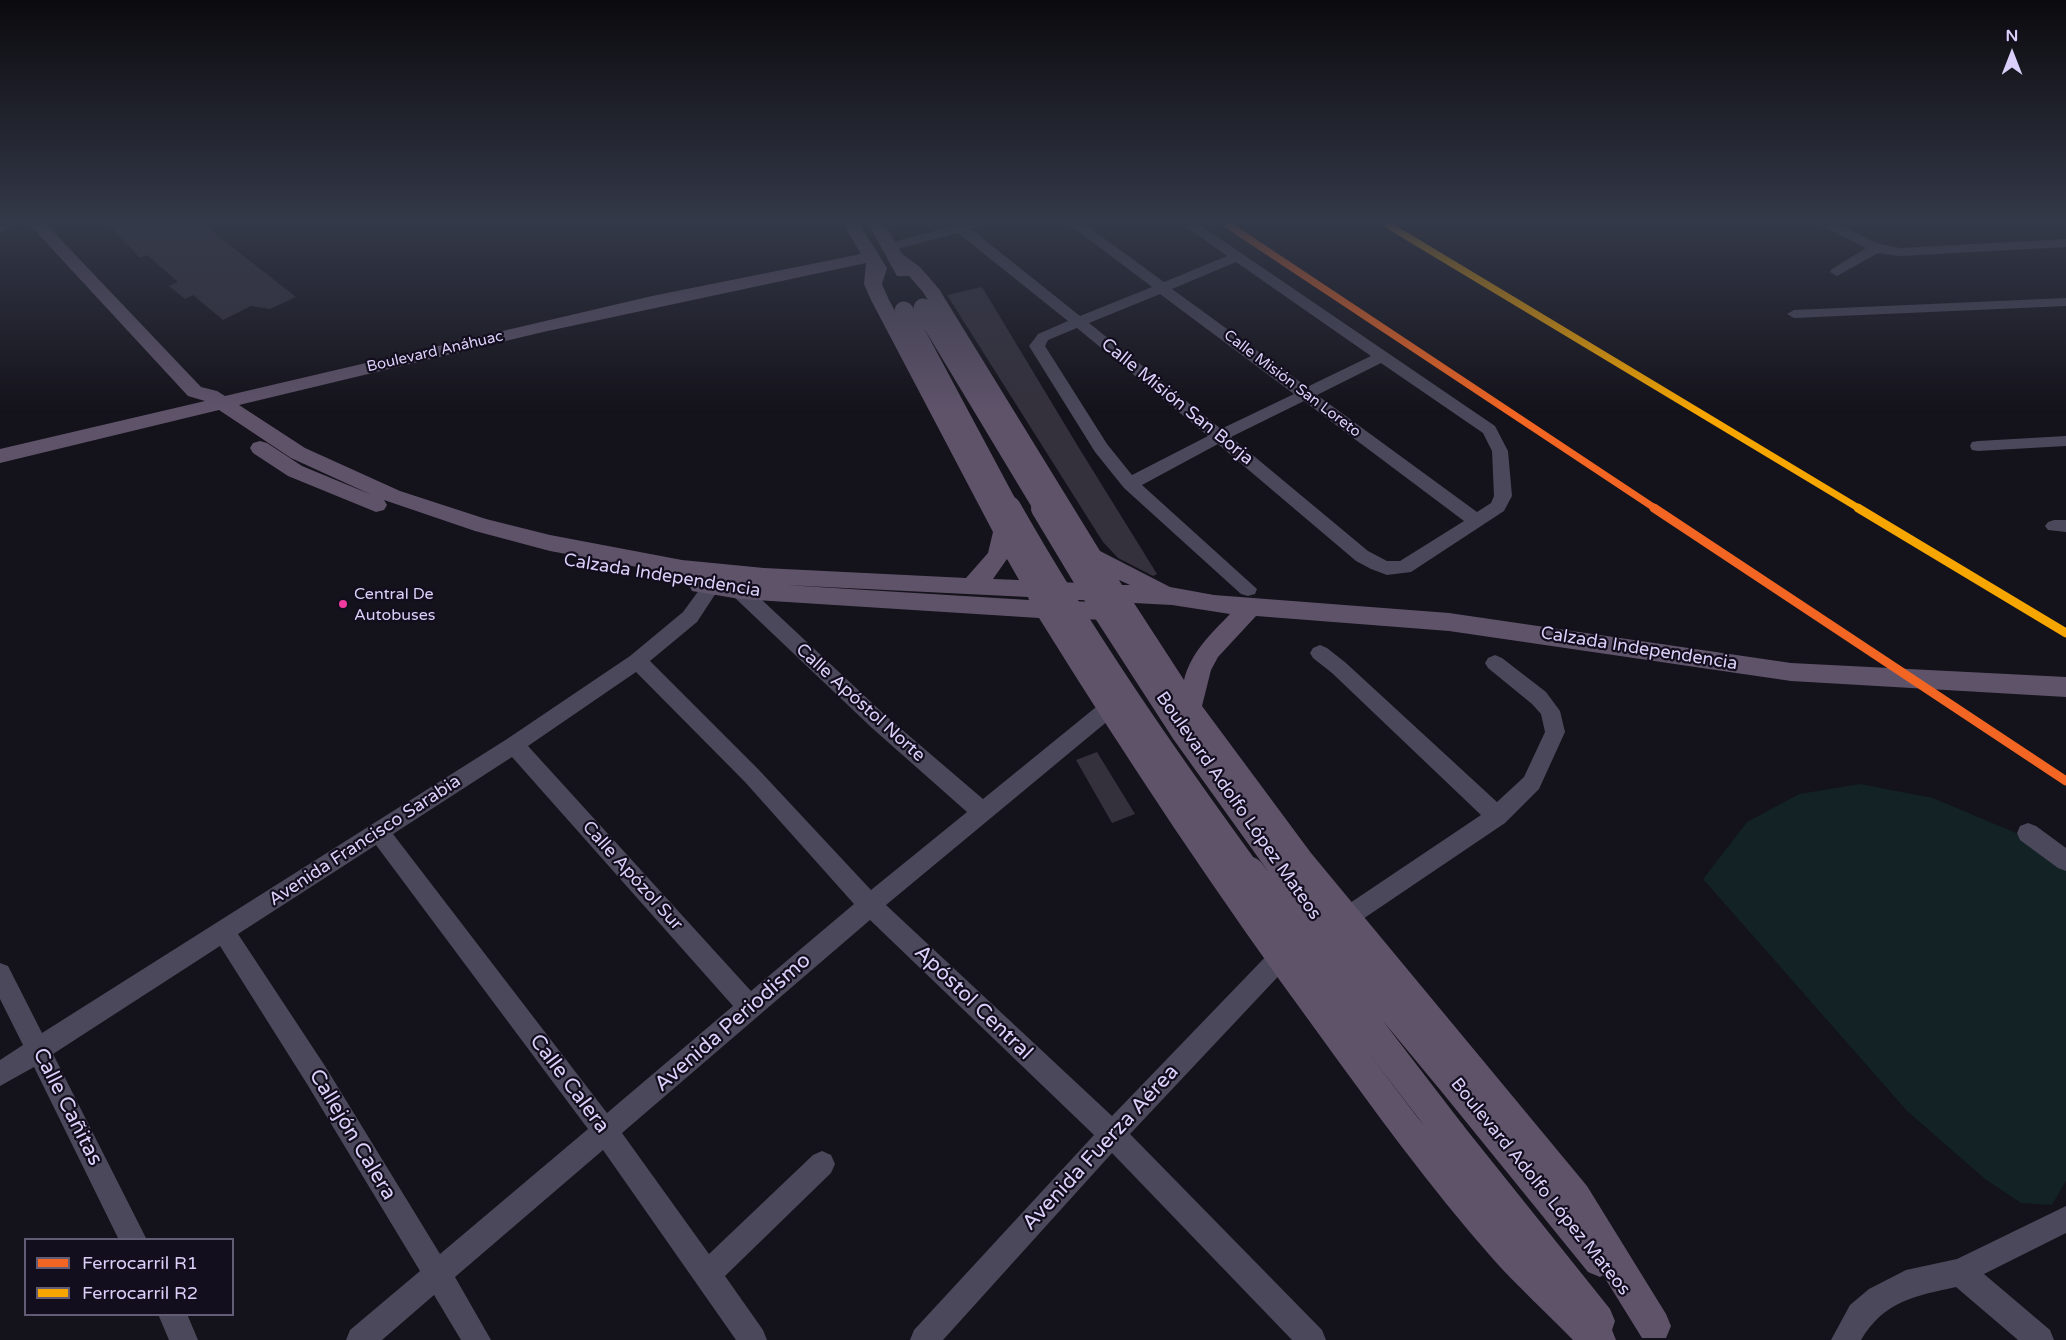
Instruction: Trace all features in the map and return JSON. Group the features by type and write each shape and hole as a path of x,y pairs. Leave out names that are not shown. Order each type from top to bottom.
{"main road":[{"name":"Calzada Independencia","path":"97,288 203,400 295,471 356,497 470,540 623,574 741,591 984,606 1040,599"},
{"name":"Boulevard Anáhuac","path":"0,444 721,288"},
{"path":"875,288 1040,599 1108,710 1280,958 1407,1129 1492,1232 1598,1340"},
{"name":"Boulevard Adolfo López Mateos","path":"896,288 914,310 1183,732 1303,900 1660,1333"},
{"name":"Boulevard Adolfo López Mateos","path":"906,288 914,310 1028,540 1083,631 1211,822 1306,950 1612,1340"},
{"path":"930,288 1092,556 1189,708 1268,820 1575,1198 1660,1333"},
{"name":"Calzada Independencia","path":"203,400 298,453 393,496 483,526 549,543 682,568 764,576 971,586 1040,599 1122,602 1174,610 1249,598 1557,636 1771,669 2066,687"},
{"name":"Boulevard Anáhuac","path":"0,456 203,400"},
{"path":"971,586 1001,553 1005,543 1004,531"},
{"path":"1092,556 1172,596"},
{"name":"Calzada Independencia","path":"1122,602 1172,596 1214,604"},
{"path":"1189,708 1199,669 1210,650 1249,598"},
{"path":"984,606 1061,634"}],"street":[{"name":"Calle Misión San Borja","path":"1038,288 1220,436 1362,556 1390,570 1405,567 1478,522 1503,502 1500,451 1489,430 1382,357"},
{"path":"1163,288 1080,324 1043,337 1038,342 1037,350 1101,448 1130,484 1249,598"},
{"name":"Calle Misión San Loreto","path":"1163,288 1478,522"},
{"path":"1130,484 1220,436 1382,357 1281,288"},
{"path":"1794,314 2066,302"},
{"path":"1978,446 2066,441"},
{"name":"Avenida Francisco Sarabia","path":"0,1074 514,745 638,661 690,617 711,587"},
{"name":"Calle Apóstol Norte","path":"741,591 844,689 982,812"},
{"path":"1320,653 1497,816"},
{"name":"Apóstol Central","path":"638,661 752,776 870,905 1112,1134 1312,1340"},
{"path":"1346,918 1497,816 1532,783 1555,732 1550,711 1539,698 1495,663"},
{"name":"Avenida Periodismo","path":"360,1340 870,905 1108,710"},
{"name":"Calle Apózol Sur","path":"514,745 751,1008"},
{"name":"Calle Calera","path":"379,832 606,1132 753,1340"},
{"path":"2028,833 2066,861"},
{"name":"Callejón Calera","path":"224,932 316,1075 477,1340"},
{"name":"Avenida Fuerza Aérea","path":"924,1340 1112,1134 1280,958"},
{"name":"Calle Cañitas","path":"0,974 133,1238"},
{"path":"706,1275 822,1164"},
{"path":"1845,1340 1860,1315 1879,1299 1906,1284 1960,1272 2066,1219"},
{"path":"1960,1272 2040,1340"},
{"path":"173,1316 184,1340"}],"shaded area":[{"path":"1860,784 1933,798 2021,835 2066,870 2066,1181 2052,1205 2021,1203 1985,1179 1907,1111 1703,879 1747,822 1799,794"}],"building":[{"path":"171,288 284,288 296,297 270,309 251,306 223,320 193,295 185,299"},
{"path":"982,288 1157,574 1153,576 1118,558 1103,542 947,295"},
{"path":"1097,752 1135,814 1112,823 1076,760"}],"rail line":[{"name":"R1","path":"1322,288 2066,781"},
{"name":"R2","path":"1492,288 2066,633"}],"place":[{"name":"Central De Autobuses","path":"343,604"}]}
